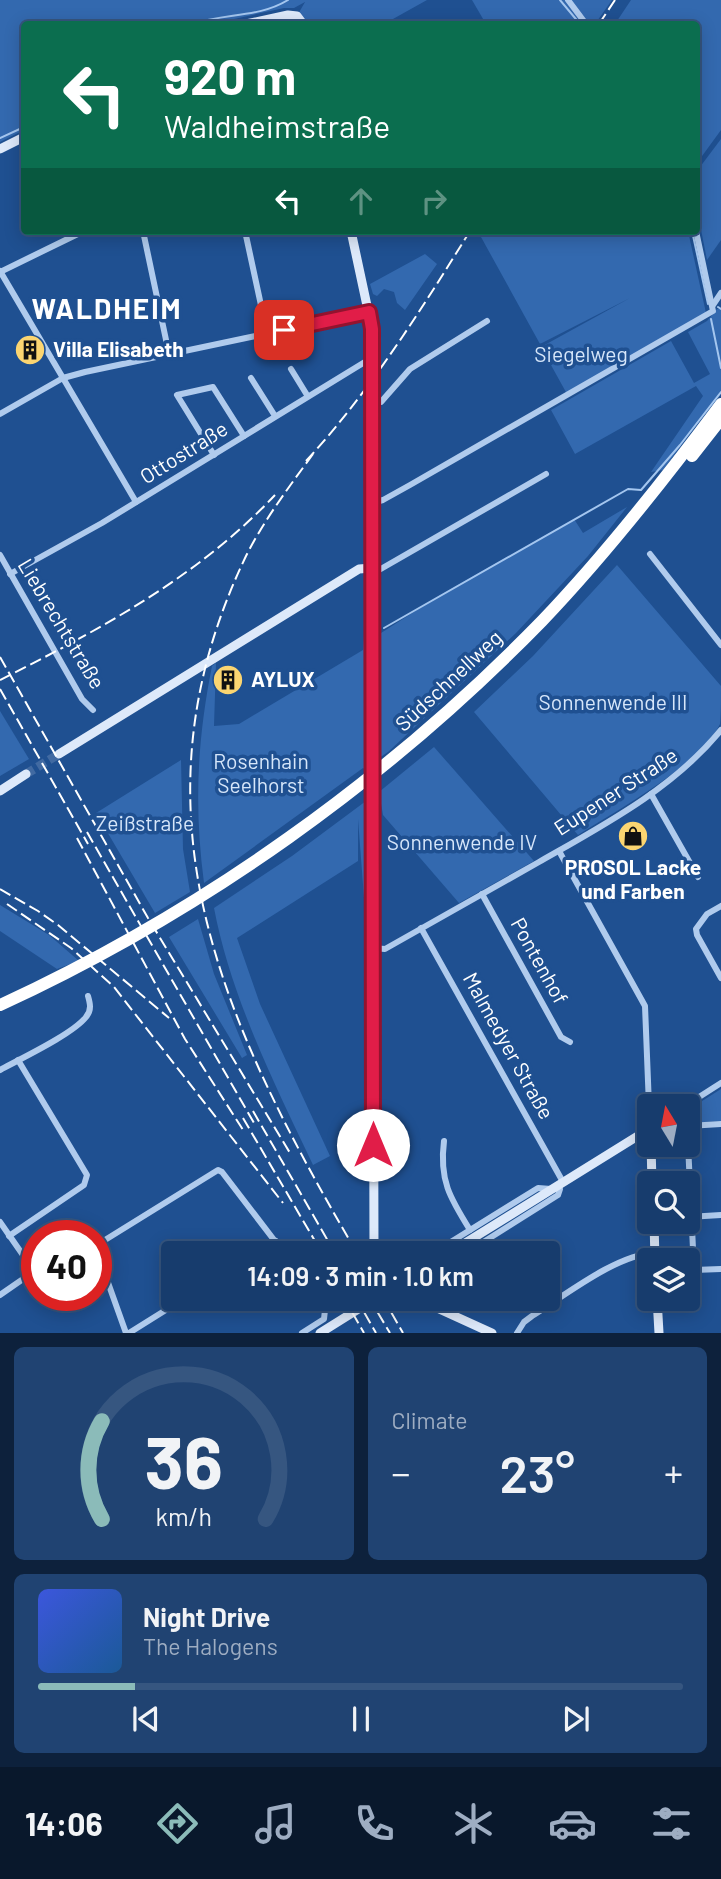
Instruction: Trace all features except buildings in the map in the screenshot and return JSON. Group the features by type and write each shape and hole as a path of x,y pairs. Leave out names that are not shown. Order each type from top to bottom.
{"highway":[{"name":"Südschnellweg","path":"0,1005 84,964 196,900 271,850 382,767 450,710 543,620 624,530 721,404"},
{"name":"Südschnellweg","path":"0,1012 87,969 199,905 275,856 387,772 461,708 548,624 628,534 721,419"}],"street":[{"path":"568,0 584,21"},
{"path":"260,21 288,15 296,16 300,21"},
{"path":"0,149 21,138"},
{"path":"76,235 0,272 136,502"},
{"path":"144,235 169,354"},
{"path":"246,235 267,333"},
{"path":"352,235 372,329 373,357 374,1241"},
{"path":"697,235 713,308"},
{"path":"372,503 392,495 713,308 721,293"},
{"path":"0,414 63,378 369,312"},
{"path":"373,403 381,401 410,369 487,321"},
{"name":"Ottostraße","path":"10,574 136,502 373,357"},
{"path":"291,369 307,396"},
{"path":"251,378 275,416"},
{"path":"214,455 177,395 213,387 244,436"},
{"path":"59,754 359,569 379,570 546,474"},
{"path":"650,554 721,645"},
{"name":"Liebrechtstraße","path":"0,555 82,699 93,710"},
{"name":"Eupener Straße","path":"373,948 384,949 558,851 651,794 689,766 721,730"},
{"path":"0,791 26,774"},
{"path":"651,794 698,877"},
{"path":"558,851 645,1006 649,1094"},
{"name":"Pontenhof","path":"482,894 561,1037 570,1042"},
{"path":"721,906 707,914 696,929 721,978"},
{"name":"Malmedyer Straße","path":"421,928 557,1186"},
{"path":"0,1070 58,1038 86,1017 91,1006 89,996"},
{"path":"9,1236 84,1185 87,1175 18,1060"},
{"path":"700,1096 721,1083"},
{"path":"700,1125 721,1124"},
{"path":"468,1241 637,1136"},
{"path":"444,1141 442,1153 445,1187 470,1230"},
{"path":"112,1236 220,1171 268,1235 276,1241"},
{"path":"452,1241 538,1188 557,1186"},
{"path":"485,1241 558,1195 560,1189 557,1186"},
{"path":"700,1216 721,1215"},
{"path":"0,1222 21,1252"},
{"path":"691,1234 694,1270 721,1269"},
{"path":"517,1333 532,1316 614,1265 637,1256"},
{"path":"0,1295 21,1280"},
{"path":"112,1291 128,1333 164,1311"},
{"path":"302,1333 324,1320 325,1311"},
{"path":"320,1333 355,1311"},
{"path":"444,1311 492,1333"},
{"path":"658,1311 659,1333"}],"green space":[{"path":"0,0 427,0 389,21 301,21 297,16 305,2 294,8 225,21 21,21 21,132 0,142"},
{"path":"472,0 612,0 597,21 484,21"},
{"path":"631,0 721,0 721,130 700,159 700,21 617,21"},
{"path":"721,139 721,240 707,260 700,224 700,167"},
{"path":"689,235 706,313 567,394 541,347 630,298 540,344 481,237"},
{"path":"425,254 437,264 405,310 397,303 394,292 384,289 377,296 373,294 370,284"},
{"name":"Siegelweg","path":"717,309 721,309 721,391 663,470 651,472 703,396 696,386 575,454 551,410 671,341 694,383 710,374 688,332 707,321"},
{"name":"Rosenhain Seelhorst","path":"627,507 588,556 516,633 388,752 367,766 367,771 363,768 204,883 198,801 200,748 212,666 216,663 214,726 239,724 363,650 365,622 367,648 379,636 378,619 381,633 442,594 574,519 583,533"},
{"name":"Sonnenwende III","path":"617,565 721,686 720,724 710,739 677,770 578,835 474,712 533,656"},
{"path":"0,711 29,759 0,776"},
{"name":"Sonnenwende IV","path":"434,747 534,861 459,903 383,815 379,792"},
{"name":"Zeißstraße","path":"181,760 183,849 190,892 155,913 96,813"},
{"path":"366,801 367,937 358,819 358,861 237,938 260,1004 330,1156 313,1165 255,1039 231,974 214,908 292,856"},
{"path":"0,905 49,935 79,961 57,969 0,931"},
{"path":"198,919 214,974 247,1055 242,1058 169,937"},
{"path":"721,1089 721,1121 700,1122 700,1102"}],"waterway":[{"path":"205,21 265,10 288,0"},
{"path":"560,0 578,21"},
{"path":"0,138 21,128"},
{"path":"693,235 708,304"},
{"path":"711,319 721,368"},
{"path":"384,628 628,489 641,490 721,392"}],"tunnel":[{"path":"26,774 59,754"}],"railway":[{"path":"601,21 615,0"},
{"path":"306,461 373,379 467,235"},
{"path":"313,454 286,491 246,556 210,651 192,742 192,830 206,917 231,1001 267,1085 309,1169 350,1241"},
{"path":"0,680 74,642 146,599 213,551 275,495"},
{"path":"0,657 148,918 290,1153"},
{"path":"0,689 88,844"},
{"path":"87,832 254,1123"},
{"path":"77,838 185,1039 245,1133"},
{"path":"0,889 58,925 169,1018"},
{"path":"7,904 71,948 114,987 283,1203"},
{"path":"253,1111 328,1241"},
{"path":"243,1118 315,1241"},
{"path":"351,1311 364,1333"},
{"path":"363,1311 376,1333"},
{"path":"377,1311 390,1333"},
{"path":"390,1311 403,1333"}],"place":[{"name":"Villa Elisabeth","path":"30,350"},
{"name":"AYLUX","path":"228,680"},
{"name":"PROSOL Lacke und Farben","path":"633,836"}],"district":[{"name":"WALDHEIM","path":"107,309"}],"route":[{"path":"284,330 369,312 372,329 373,1145"}]}
